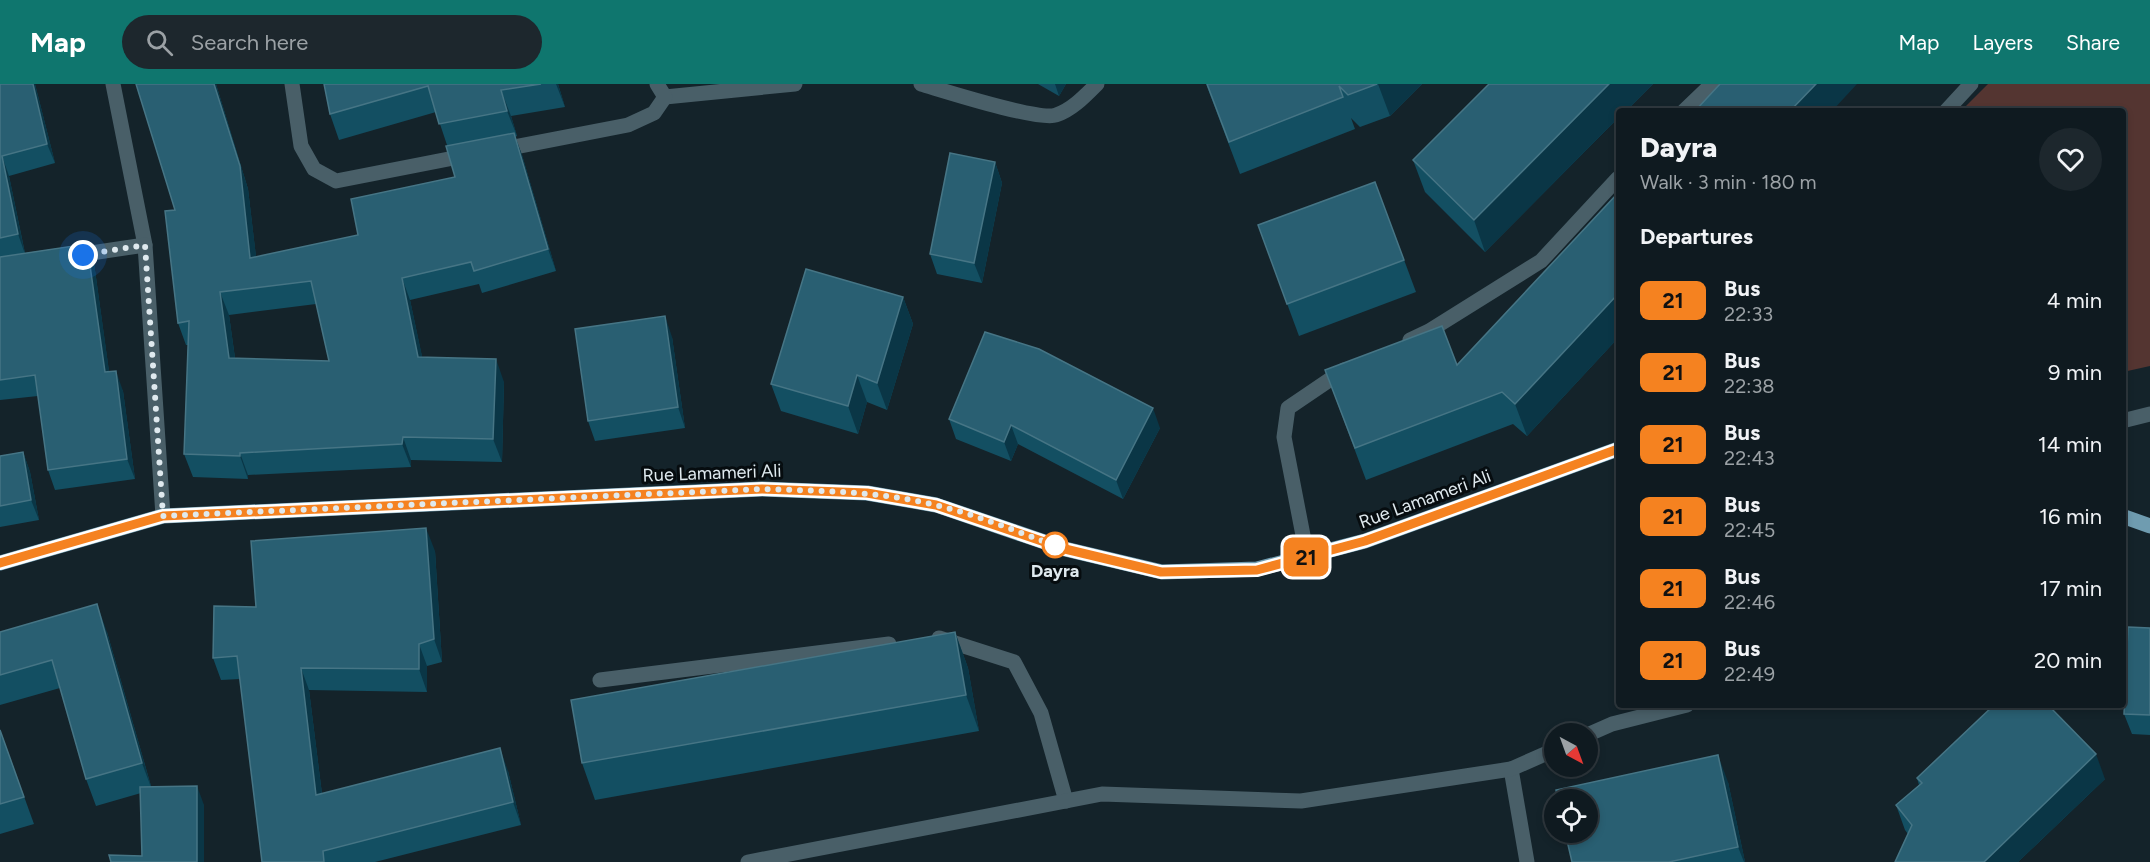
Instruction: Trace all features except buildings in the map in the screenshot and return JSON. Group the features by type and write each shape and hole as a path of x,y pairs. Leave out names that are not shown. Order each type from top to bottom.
{"main road":[{"name":"Rue Lamameri Ali","path":"0,563 163,516 762,489 855,492 936,505 1065,549 1161,572 1257,570 1365,541 1616,450"},
{"path":"2126,519 2150,526"}],"street":[{"path":"113,84 145,245 163,516"},
{"path":"292,84 301,146 314,169 336,181 628,124 654,113 661,91 795,84"},
{"path":"921,84 1021,112 1056,116 1082,99 1097,84"},
{"path":"1687,108 1712,84"},
{"path":"1949,108 1971,84"},
{"path":"1398,345 1429,331 1541,261 1616,180"},
{"path":"56,259 145,245"},
{"path":"1307,556 1284,437 1288,408 1355,365"},
{"path":"2126,420 2150,414"},
{"path":"929,639 941,638 1014,662 1041,712 1066,801"},
{"path":"600,680 905,642"},
{"path":"1598,730 1612,724 1675,708"},
{"path":"748,862 1102,794 1301,801 1511,770 1544,755"},
{"path":"1511,770 1527,862"}],"shaded area":[{"path":"1988,84 2150,84 2150,366 2126,371 2126,108 1964,108"}],"bus line":[{"name":"21","path":"0,563 163,516 762,489 867,493 936,505 1065,549 1161,572 1257,570 1365,541 1616,450"}],"place":[{"name":"Dayra","path":"1055,545"}],"route":[{"path":"83,255 145,245 163,516 762,489 825,491 867,493 936,505 1065,549 1055,545"}]}
